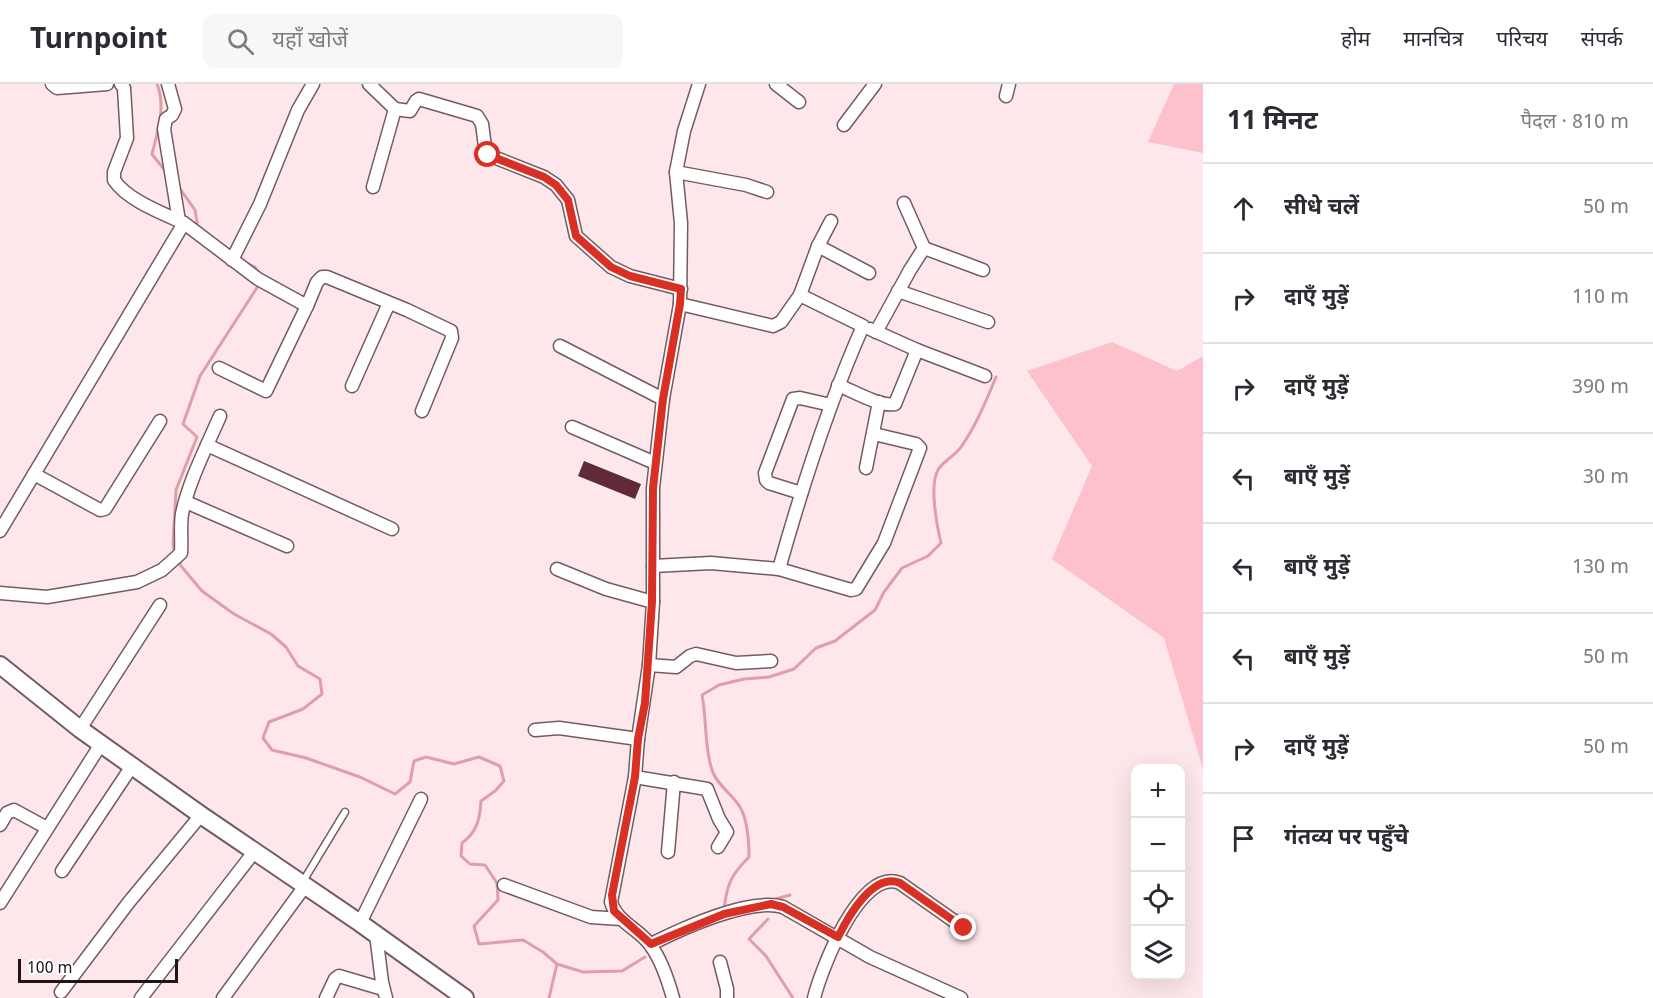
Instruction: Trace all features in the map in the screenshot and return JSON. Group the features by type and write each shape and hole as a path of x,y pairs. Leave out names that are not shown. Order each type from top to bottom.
{"main road":[{"path":"0,665 80,729 465,998"}],"street":[{"path":"52,84 57,88 107,84"},
{"path":"122,84 127,138 114,172 114,180 123,191 181,222 261,280 307,306"},
{"path":"0,531 181,222 164,124 175,109 168,84"},
{"path":"233,259 260,204 298,110 313,84"},
{"path":"369,84 395,109 410,111 419,99 477,116 482,124 486,154 550,180 567,197 573,230 581,242 620,272 681,289"},
{"path":"673,998 651,944 614,911 612,895 635,777 649,665 655,463 681,289 681,223 676,172 684,131 699,84"},
{"path":"776,84 799,102"},
{"path":"844,125 865,90 874,84"},
{"path":"373,187 395,109"},
{"path":"676,172 746,185 767,192"},
{"path":"904,203 924,248 983,270"},
{"path":"680,304 773,326 781,322 800,295 818,246 831,221"},
{"path":"818,246 869,273"},
{"path":"876,332 924,248"},
{"path":"219,368 266,391 317,282 325,276 449,330 453,335 422,411"},
{"path":"898,291 988,322"},
{"path":"800,295 917,350 985,376"},
{"path":"352,386 389,303"},
{"path":"779,569 801,493 831,405 863,326"},
{"path":"560,346 663,399"},
{"path":"838,385 879,402 897,404 917,350"},
{"path":"801,493 769,483 765,473 793,399 800,398 831,405"},
{"path":"866,468 879,402"},
{"path":"0,593 47,597 137,582 154,575 176,559 181,553 182,516 186,502 220,416"},
{"path":"34,474 100,510 105,509 160,421"},
{"path":"572,427 655,463"},
{"path":"653,566 711,563 779,569 851,590 860,586 884,543 920,448 916,444 874,434"},
{"path":"207,445 392,529"},
{"path":"186,502 287,546"},
{"path":"557,569 606,589 652,602"},
{"path":"80,729 160,605"},
{"path":"649,665 676,667 696,654 736,663 771,661"},
{"path":"535,730 559,728 638,739"},
{"path":"0,903 101,744"},
{"path":"62,871 132,766"},
{"path":"635,777 674,782 708,790 719,819 727,832 718,848"},
{"path":"668,852 674,782"},
{"path":"360,923 421,799"},
{"path":"0,825 7,813 14,810 47,828"},
{"path":"62,992 129,902 201,815"},
{"path":"141,998 254,852"},
{"path":"814,998 848,917 876,886 894,880 964,928"},
{"path":"223,998 303,885"},
{"path":"504,885 591,917 621,919"},
{"path":"651,944 724,914 771,904 783,907 870,957 961,998"},
{"path":"326,998 335,979 339,976 384,994 376,934"},
{"path":"720,962 726,981 727,998"}],"lane":[{"path":"303,885 345,812"}],"shaded area":[{"path":"1174,84 1203,84 1203,153 1148,142"},
{"path":"1112,342 1177,371 1203,356 1203,769 1164,638 1052,559 1092,466 1027,371"}],"building":[{"path":"584,461 641,484 635,499 578,476"}],"waterway":[{"path":"157,84 161,110 152,154 166,172"},
{"path":"178,186 195,210 198,228"},
{"path":"246,263 255,267 257,272"},
{"path":"175,552 173,545 176,490 197,437 183,424 200,376 260,283"},
{"path":"724,909 731,880 749,857 748,838 745,818 740,807 717,780 712,770 702,695 719,685 744,679 769,677 794,669 816,648 835,641 875,610 884,592 902,568 928,556 941,543 935,506 935,477 940,467 966,439 996,377"},
{"path":"179,561 202,591 234,614 271,634 286,647 298,666 320,679 322,694 303,709 269,722 263,738 272,750 306,758 360,777 395,794 410,782 414,761 426,757 454,764 479,757 500,766 504,781 481,801 477,825 462,843 461,856 470,864 485,865 497,883 498,900 474,926 479,944 523,940 557,964 583,972 622,971 645,957"},
{"path":"772,900 790,895"},
{"path":"768,919 749,939 766,956 793,998"},
{"path":"549,998 557,964"}],"route":[{"path":"488,155 544,177 556,185 567,197 576,236 611,267 630,276 681,289 659,427 653,488 652,602 645,703 638,739 635,777 612,895 611,902 614,911 651,944 704,920 771,904 783,907 838,937 848,917 861,901 876,886 894,880 964,928"}]}
